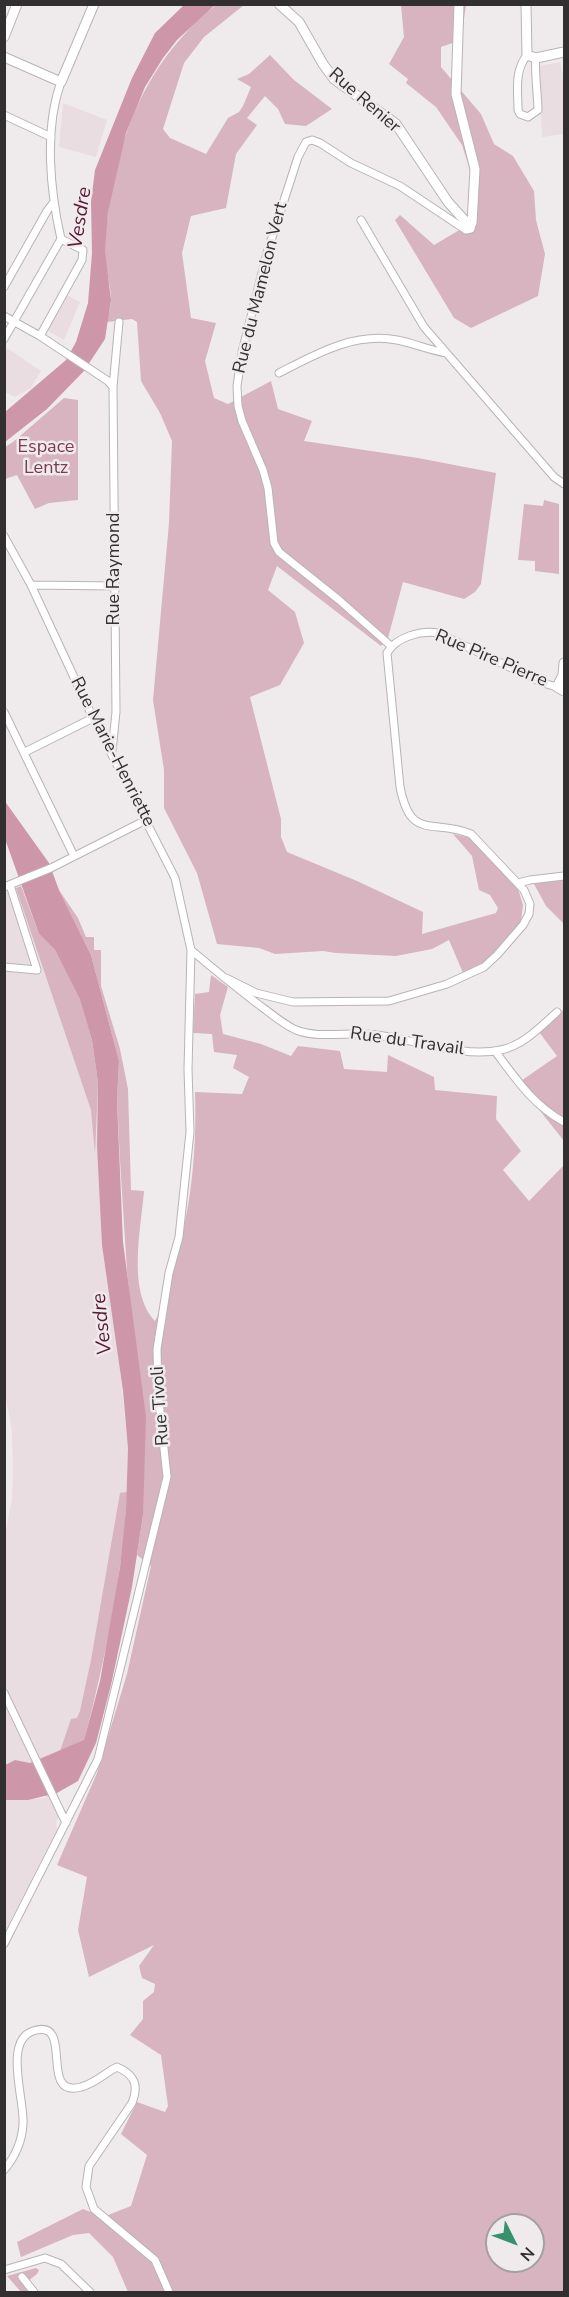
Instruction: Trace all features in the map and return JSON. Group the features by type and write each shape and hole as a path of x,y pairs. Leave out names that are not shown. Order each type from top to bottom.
{"street":[{"path":"4,37 17,4"},
{"path":"4,339 61,238 53,203 51,136 54,101 94,4"},
{"name":"Rue Renier","path":"279,4 299,22 334,79 396,124 448,202 466,222 472,224"},
{"path":"459,4 456,94 475,169 472,224"},
{"path":"526,4 531,56 537,79 538,110 528,117 520,114 517,74 519,65 531,56 564,52"},
{"path":"4,57 61,82"},
{"path":"4,115 51,136"},
{"name":"Rue du Mamelon Vert","path":"389,650 339,600 279,552 274,543 265,475 238,406 239,368 267,253 298,158 306,142 320,143 351,163 400,186 466,230 471,229 472,224"},
{"path":"4,287 53,203"},
{"path":"361,220 424,327 554,477 564,484"},
{"path":"40,336 82,260 83,250 61,238"},
{"path":"4,316 40,336 108,381 113,387"},
{"name":"Rue Raymond","path":"112,751 116,712 113,387 119,322"},
{"path":"279,373 317,353 352,341 391,339 426,350 446,353"},
{"name":"Rue Marie-Henriette","path":"4,536 31,585 93,718 112,751 119,770 175,878 190,950 190,977"},
{"path":"31,585 116,586"},
{"name":"Rue Pire Pierre","path":"389,650 399,641 427,631 438,633 543,683 561,689"},
{"path":"190,950 226,978 256,993 293,1002 389,1001 447,984 483,967 507,946 523,926 530,914 528,897 471,834 461,830 424,825 410,817 404,806 400,787 389,650"},
{"path":"561,689 564,663"},
{"path":"4,712 74,856"},
{"path":"25,752 93,718"},
{"path":"4,967 37,970 10,885 51,868 146,820"},
{"path":"518,884 530,880 564,876"},
{"name":"Rue Tivoli","path":"4,1944 98,1759 167,1476 158,1392 157,1349 169,1273 179,1237 190,1132 188,1069 190,977"},
{"name":"Rue du Travail","path":"226,978 245,995 297,1030 324,1034 367,1034 460,1050 495,1051 509,1047 530,1037 557,1012"},
{"path":"495,1051 545,1112 564,1122"},
{"path":"4,1693 66,1823"},
{"path":"4,2170 19,2146 23,2123 17,2053 22,2038 26,2034 35,2030 44,2030 53,2035 57,2042 58,2076 65,2085 71,2088 80,2088 117,2067 128,2073 135,2081 136,2091 132,2103 89,2166 86,2187 94,2209 155,2260 169,2292"},
{"path":"4,2270 45,2258 61,2264 90,2292"},
{"path":"22,2277 34,2292"}],"shaded area":[{"path":"184,5 215,5 177,40 163,58 145,87 126,133 108,212 105,251 111,300 105,339 84,371 47,409 5,442 5,412 66,360 76,342 88,303 92,253 91,202 95,170 132,78 155,33"},
{"path":"560,62 564,80 564,134 542,137 539,66"},
{"path":"63,103 107,120 96,157 59,147"},
{"path":"65,294 80,302 64,340 45,329"},
{"path":"7,348 41,371 31,388 15,397 5,392 5,352"},
{"path":"4,800 49,863 59,890 91,955 119,1061 117,1101 123,1242 146,1417 143,1515 132,1587 96,1743 78,1781 57,1793 28,1800 5,1800 5,1765 15,1760 30,1763 84,1740 100,1681 120,1567 126,1509 128,1449 123,1391 102,1245 97,1146 98,1083 92,1040 80,999 55,950 39,934 5,839"},
{"path":"21,886 39,934 55,950 98,1083 97,1146 128,1449 126,1509 84,1741 42,1758 62,1807 56,1823 57,1829 5,1931 5,1800 46,1798 30,1763 15,1760 4,1765 4,1539 12,1499 13,1473 12,1431 4,1389 4,893"}],"green space":[{"path":"216,5 244,5 204,37 184,63 163,129 170,138 206,154 228,118 239,112 251,87 237,79 249,74 270,55 294,80 332,109 306,126 285,124 278,109 265,96 247,118 257,125 236,154 226,208 191,216 182,253 191,318 216,323 205,361 214,398 228,404 271,381 278,409 312,421 304,441 418,458 496,473 481,584 475,592 464,599 403,582 388,638 381,646 277,566 268,590 295,612 304,643 280,685 250,697 281,819 281,837 287,852 423,912 422,934 496,913 498,908 490,895 479,890 472,856 453,834 471,838 518,889 523,905 521,921 509,939 484,962 463,973 449,940 432,949 396,956 323,951 275,954 259,948 217,944 197,873 164,808 164,770 153,700 169,523 172,441 160,413 141,381 137,322 132,319 107,322 111,299 105,249 114,179 122,146 134,114 167,55"},
{"path":"401,5 466,5 461,40 441,47 441,67 481,114 494,144 513,156 534,191 536,220 545,254 538,296 471,328 454,318 395,220 400,215 434,245 468,225 470,170 462,145 436,107 406,83 408,79 389,64 404,37"},
{"name":"Espace Lentz","path":"64,398 78,400 78,500 49,503 35,509 17,475 5,479 5,447"},
{"path":"544,500 559,504 559,574 535,571 535,561 518,560 524,504 543,506"},
{"path":"564,880 564,924 546,906 534,884"},
{"path":"21,886 39,934 55,950 81,999 92,1040 98,1083 95,1154 91,1110 16,888"},
{"path":"59,890 78,918 86,937 94,937 94,950 101,950 101,986 120,1049 128,1089 131,1190 144,1191 138,1277 146,1308 155,1321 171,1280 189,1200 194,1158 195,1092 242,1094 249,1077 233,1068 237,1055 214,1052 212,1034 193,1033 195,994 209,992 211,975 228,987 220,1015 223,1034 261,1044 291,1056 298,1046 340,1051 344,1069 387,1072 388,1055 434,1077 435,1090 497,1096 496,1119 521,1151 503,1170 529,1201 564,1165 564,2292 128,2292 113,2257 89,2233 73,2235 21,2257 17,2242 83,2209 103,2217 131,2206 147,2155 121,2134 137,2102 165,2112 168,2106 161,2055 130,2035 143,2019 143,2001 154,1992 155,1984 142,1978 139,1966 154,1945 89,1977 78,1930 87,1877 57,1865 97,1773 127,1674 151,1566 137,1555 143,1515 133,1327 120,1160 117,1101 119,1061 91,955"},
{"path":"564,1009 564,1141 518,1083 557,1056 539,1032"},
{"path":"127,1492 122,1555 112,1617 84,1741 60,1751 71,1719 77,1718 80,1711 120,1493"},
{"path":"36,2268 39,2270 37,2274 24,2284 30,2292 21,2292 7,2276"}],"water label":[{"name":"Vesdre","path":"81,218"},
{"name":"Vesdre","path":"103,1324"}]}
